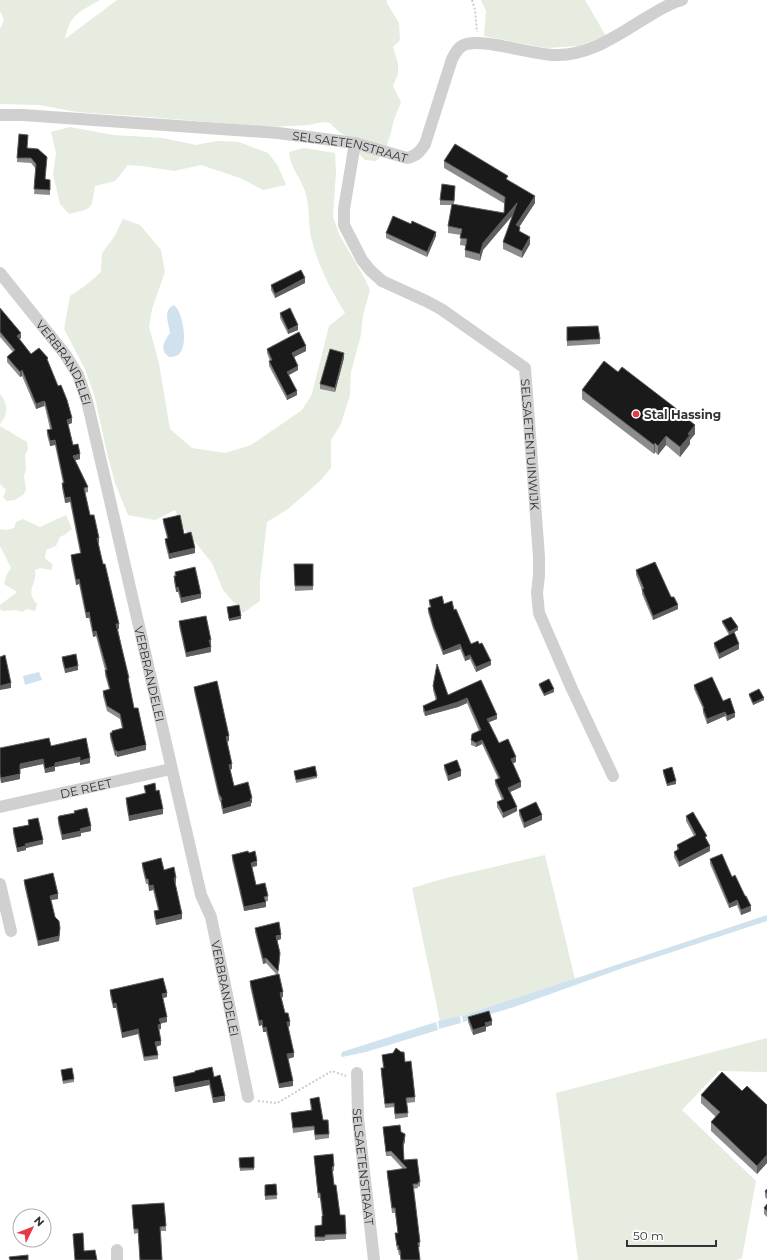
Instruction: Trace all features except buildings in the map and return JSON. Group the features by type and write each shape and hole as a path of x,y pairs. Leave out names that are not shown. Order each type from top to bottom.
{"street":[{"name":"SELSAETENSTRAAT","path":"0,116 23,115 278,133 355,143 407,158 420,152 425,144 452,59 462,45 477,43 556,55 570,54 602,44 664,7 682,0"},
{"name":"SELSAETENTUINWIJK","path":"355,143 344,209 344,225 362,260 382,281 441,309 525,368 539,557 537,593 539,613 572,689 613,776"},
{"name":"VERBRANDELEI","path":"0,274 65,354 78,375 87,401 201,895 211,917 248,1097"},
{"name":"DE REET","path":"0,807 171,769"},
{"path":"0,884 11,931"},
{"name":"SELSAETENSTRAAT","path":"357,1073 358,1118 374,1260"}],"path":[{"path":"472,0 477,20 477,43"},
{"path":"248,1097 261,1103 277,1103 332,1071 346,1076 357,1073"}],"shaded area":[{"path":"0,0 100,0 76,15 70,24 65,39 117,0 387,0 387,3 399,23 400,40 393,47 398,63 398,74 393,86 401,102 386,147 376,161 365,160 358,153 356,137 348,136 342,133 330,123 323,122 308,125 268,127 77,112 39,105 0,104 0,29 4,20 0,11"},
{"path":"481,0 585,0 606,36 578,46 546,48 484,36 486,11"},
{"path":"70,127 113,135 163,138 196,145 217,141 239,142 268,153 278,166 286,185 263,190 240,178 201,165 174,171 128,165 115,181 95,186 93,200 90,207 69,214 60,204 53,174 56,153 51,132"},
{"path":"304,148 335,153 336,172 333,216 339,234 370,290 363,315 361,335 351,372 350,395 341,424 331,440 331,468 320,481 288,509 267,522 260,581 260,601 243,613 223,590 212,563 181,525 175,510 155,520 128,515 115,483 95,398 85,369 64,329 70,296 101,272 102,253 114,237 123,219 140,225 161,250 165,272 152,309 149,327 159,363 170,429 192,448 225,453 251,445 302,410 312,394 329,326 345,313 329,286 317,258 311,237 307,196 293,167 290,157 289,152"},
{"path":"0,394 5,402 6,413 0,424"},
{"path":"0,426 27,442 28,449 25,455 26,469 24,476 26,489 24,494 15,500 7,501 3,497 6,490 0,484"},
{"path":"66,515 72,529 60,537 56,546 46,550 45,558 53,565 51,570 40,568 35,570 35,579 31,591 33,599 37,604 35,611 27,609 22,612 16,610 2,611 0,609 0,605 17,592 4,584 7,574 11,568 0,546 0,529 6,530 14,528 16,522 23,519 40,527"},
{"path":"545,855 575,979 469,1014 440,1021 412,888 446,878"},
{"path":"767,1038 767,1072 719,1071 682,1110 756,1181 742,1258 737,1260 578,1260 556,1093"}],"water":[{"path":"174,305 180,314 182,321 184,342 179,354 169,357 163,348 170,333 167,314 168,310"},
{"path":"39,672 42,680 25,685 23,676"},
{"path":"767,915 767,921 623,968 514,1007 463,1022 462,1016"},
{"path":"460,1016 461,1023 439,1029 438,1021"},
{"path":"436,1022 438,1030 366,1052 341,1056 342,1052"}],"place":[{"name":"Stal Hassing","path":"636,414"}]}
